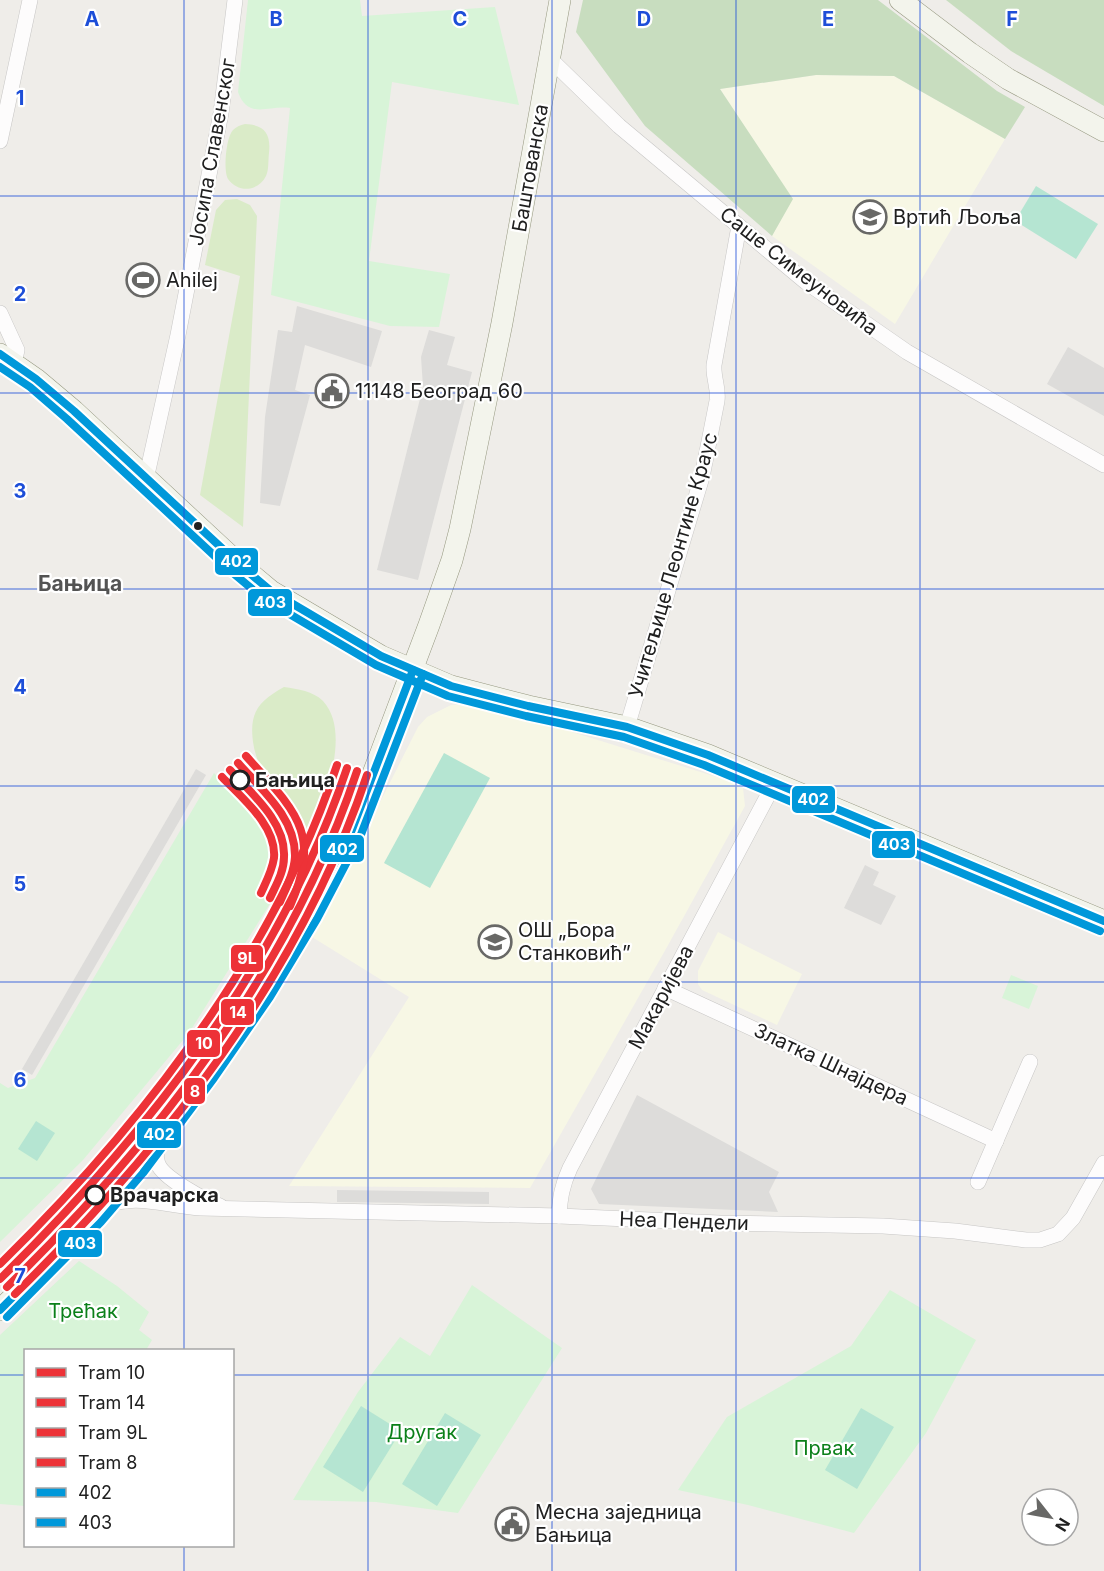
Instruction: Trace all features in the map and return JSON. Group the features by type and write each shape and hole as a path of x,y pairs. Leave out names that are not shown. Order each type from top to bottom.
{"street":[{"path":"0,141 30,0"},
{"name":"Јосипа Славенског","path":"146,479 178,335 219,123 235,0"},
{"name":"Баштованска","path":"0,1310 102,1207 206,1072 261,991 338,859 363,802 444,584 460,529 485,410 560,0"},
{"path":"900,0 1008,79 1104,131"},
{"name":"Саше Симеуновића","path":"550,58 619,126 806,282 895,344 1104,465"},
{"name":"Учитељице Леонтине Краус","path":"627,727 702,477 718,393 713,378 714,365 739,226"},
{"path":"0,313 17,350 7,358 74,411 271,591 364,647 451,686 506,701 627,727 693,749 1104,921"},
{"name":"Макаријева","path":"559,1216 563,1184 775,782"},
{"name":"Златка Шнајдера","path":"665,988 996,1141"},
{"path":"978,1182 1030,1062"},
{"name":"Неа Пендели","path":"165,1127 158,1147 157,1162 163,1173 214,1204 223,1207"},
{"name":"Неа Пендели","path":"102,1207 124,1199 139,1199 180,1207 883,1226 1040,1240 1058,1234 1073,1218 1104,1163"}],"shaded area":[{"name":"Вртић Љоља","path":"816,75 894,76 1005,139 895,324 772,236 792,199 720,89"},
{"path":"297,306 382,331 371,367 305,345 295,390 310,395 280,506 260,503 265,417 278,330 292,332"},
{"path":"429,330 455,337 447,365 472,372 418,580 377,570 423,387 421,357"},
{"path":"1068,347 1104,368 1104,416 1047,384"},
{"name":"ОШ „Бора Станковић”","path":"479,703 723,779 743,788 745,806 530,1188 289,1186 409,997 312,937 418,727 427,717 451,705"},
{"path":"196,769 206,775 32,1075 22,1069"},
{"path":"865,865 879,872 873,885 896,896 881,925 844,908"},
{"path":"718,932 802,974 777,1025 702,990 698,984 698,971"},
{"path":"637,1095 779,1172 769,1192 778,1212 599,1204 591,1189"},
{"path":"337,1190 489,1192 489,1204 337,1202"}],"green space":[{"path":"248,0 360,0 362,16 495,7 519,105 392,82 369,261 450,274 439,327 390,326 271,295 290,108 253,109 242,101 238,92"},
{"path":"583,0 878,0 997,91 1025,107 1005,139 894,76 816,75 720,89 793,199 772,236 645,126 576,32"},
{"path":"946,0 1104,0 1104,106 1011,51"},
{"path":"245,124 262,129 269,141 266,176 258,185 248,189 232,184 226,175 227,146 231,134 235,128"},
{"path":"1036,186 1098,224 1076,259 1015,221"},
{"path":"237,199 250,205 257,216 243,527 200,495 240,276 205,265 216,210 225,200"},
{"path":"284,687 310,693 323,701 332,716 336,734 331,776 305,853 303,839 296,823 261,769 253,742 254,715 268,697"},
{"path":"444,753 490,778 430,888 384,863"},
{"path":"214,773 288,855 286,878 189,1033 83,1160 0,1242 0,1083 8,1088 35,1078"},
{"path":"1011,975 1038,986 1029,1009 1002,998"},
{"path":"36,1121 55,1133 37,1161 18,1149"},
{"name":"Трећак","path":"79,1261 117,1286 149,1312 139,1330 152,1340 147,1349 24,1349 24,1506 0,1504 0,1335"},
{"name":"Другак","path":"472,1285 562,1348 458,1513 376,1502 293,1500 358,1392 400,1337 430,1356"},
{"name":"Првак","path":"890,1290 976,1340 926,1433 854,1533 748,1505 678,1490 727,1417 851,1346"},
{"path":"361,1406 401,1431 363,1492 323,1467"},
{"path":"861,1408 894,1427 857,1489 825,1470"},
{"path":"445,1413 481,1435 437,1506 402,1484"}],"tram line":[{"name":"9L","path":"246,756 290,808 303,840 304,859 300,881 290,906"},
{"name":"10","path":"238,763 267,794 284,817 294,843 294,863 280,902"},
{"name":"9L","path":"0,1264 104,1154 153,1095 198,1034 240,970 277,904 310,836 337,765"},
{"name":"10","path":"0,1279 107,1166 157,1106 204,1043 247,978 286,911 319,841 347,768"},
{"name":"14","path":"230,770 266,809 280,832 284,863 270,898"},
{"name":"14","path":"7,1287 115,1173 166,1112 213,1049 257,983 295,915 329,844 357,771"},
{"name":"8","path":"15,1294 123,1179 222,1055 265,989 305,920 339,849 367,775"},
{"name":"8","path":"222,777 257,813 270,835 274,858 261,893"}],"transit line":[{"name":"402","path":"0,354 36,379 74,411 271,591 381,656 451,686 528,706 627,727 708,755 1104,921"},
{"name":"403","path":"0,367 30,387 67,419 264,599 376,665 448,696 624,737 704,765 1100,931"},
{"name":"402","path":"0,1310 94,1215 135,1166 206,1072 261,991 308,914 351,832 413,670"},
{"name":"403","path":"7,1317 101,1222 143,1173 214,1078 270,997 317,919 360,837 423,674"}],"place":[{"name":"Вртић Љоља","path":"870,217"},
{"name":"Ahilej","path":"143,280"},
{"name":"11148 Београд 60","path":"332,391"},
{"name":"Бањица","path":"240,780"},
{"name":"ОШ „Бора Станковић”","path":"495,942"},
{"name":"Врачарска","path":"95,1195"},
{"name":"Месна заједница Бањица","path":"512,1524"}],"district":[{"name":"Бањица","path":"80,583"}]}
